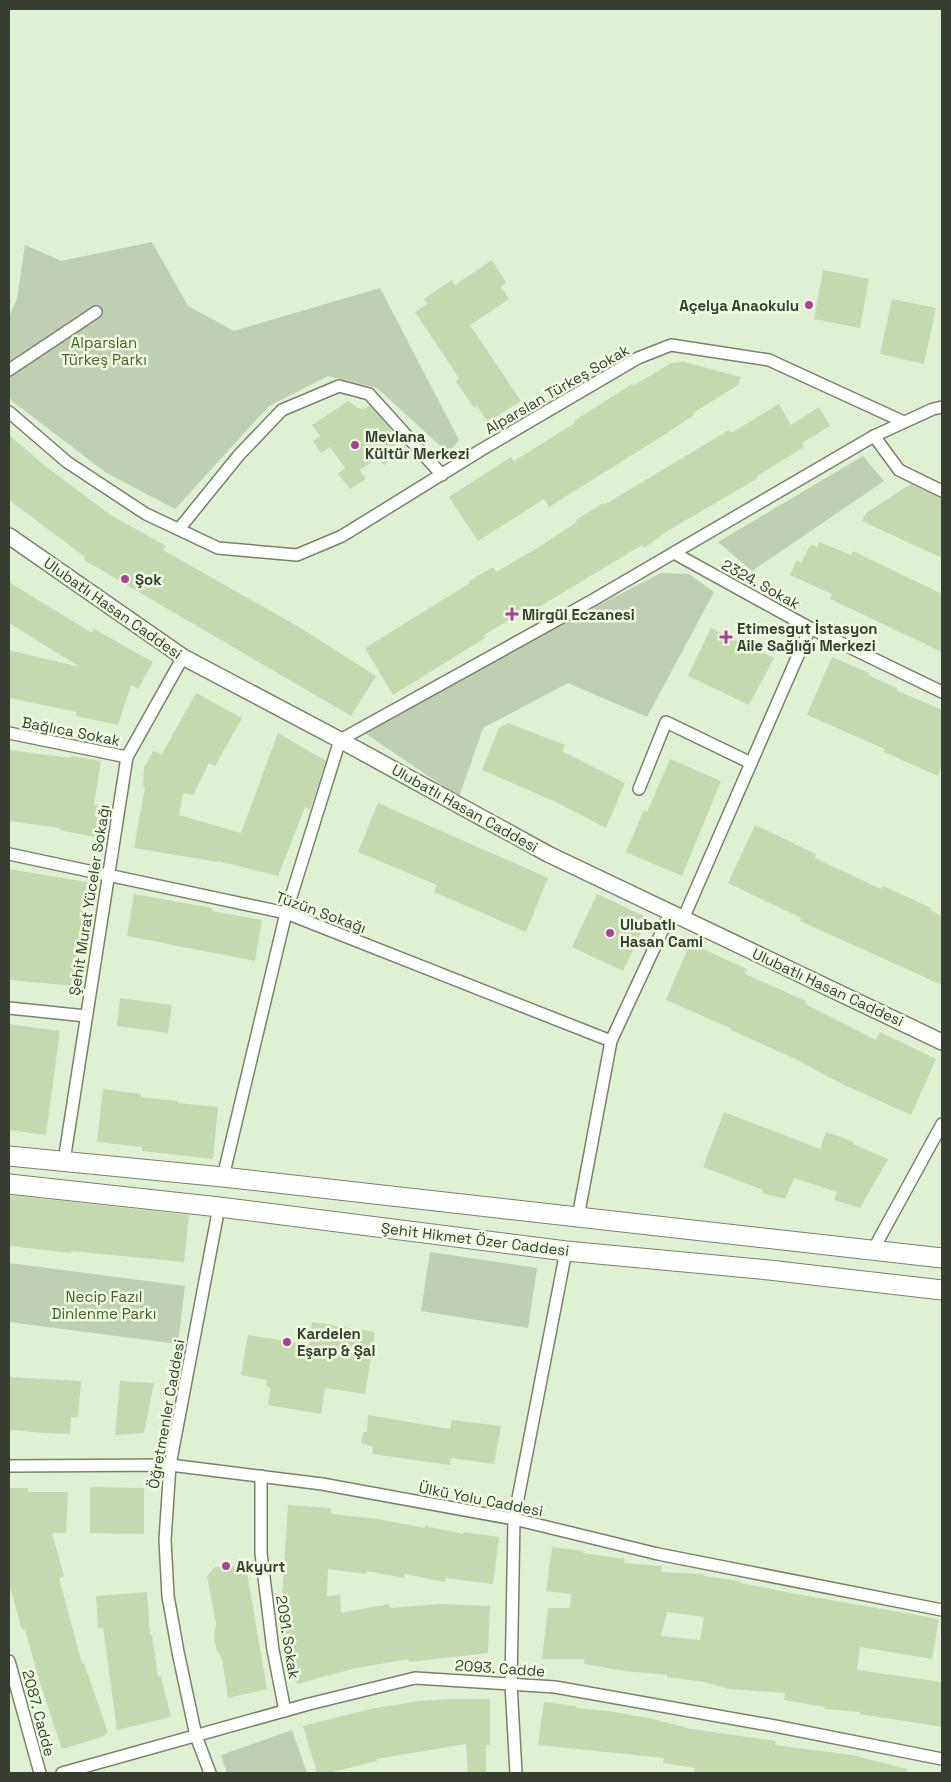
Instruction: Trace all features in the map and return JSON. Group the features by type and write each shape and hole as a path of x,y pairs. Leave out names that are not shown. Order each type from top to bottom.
{"main road":[{"path":"9,1156 223,1177 942,1258"},
{"path":"219,1207 223,1177"},
{"name":"Şehit Hikmet Özer Caddesi","path":"9,1184 219,1207 566,1251 779,1271 942,1290"}],"street":[{"path":"9,370 96,312"},
{"name":"Alparslan Türkeş Sokak","path":"9,412 67,462 146,514 218,548 297,555 342,536 442,474 638,358 671,345 769,360 904,422"},
{"path":"179,530 239,455 282,410 339,386 369,394 442,474"},
{"path":"223,1177 286,913 340,740 593,600 874,436 933,409 942,407"},
{"path":"874,436 899,470 942,490"},
{"name":"Ulubatlı Hasan Caddesi","path":"9,536 183,657 340,740 548,854 942,1042"},
{"name":"2324. Sokak","path":"674,553 810,628 942,692"},
{"path":"578,1217 611,1041 677,915 751,763 810,628"},
{"name":"Şehit Murat Yüceler Sokağı","path":"64,1161 127,757 183,657"},
{"path":"639,789 666,722 751,763"},
{"name":"Bağlıca Sokak","path":"9,733 127,757"},
{"name":"Tüzün Sokağı","path":"9,854 286,913 611,1041"},
{"path":"9,1008 86,1016"},
{"path":"873,1250 942,1124"},
{"name":"Öğretmenler Caddesi","path":"210,1773 196,1736 175,1634 166,1573 165,1518 170,1465 219,1207"},
{"path":"516,1773 511,1684 514,1520 566,1251"},
{"name":"Ülkü Yolu Caddesi","path":"9,1466 170,1465 322,1484 514,1520 658,1554 942,1610"},
{"name":"2091. Sokak","path":"261,1476 261,1553 273,1650 285,1711"},
{"name":"2087. Cadde","path":"9,1661 40,1773"},
{"name":"2093. Cadde","path":"62,1773 285,1711 415,1678 564,1688 775,1726 942,1759"}],"green space":[{"name":"Alparslan Türkeş Parkı","path":"152,242 188,306 234,331 380,288 459,440 448,453 377,388 328,376 269,406 175,509 105,472 12,401 9,396 9,316 17,299 25,245 61,261"},
{"path":"863,456 884,481 752,571 718,542"},
{"path":"661,573 689,574 714,592 647,717 568,683 483,728 459,797 359,729"},
{"path":"430,1252 537,1268 528,1328 421,1311"},
{"name":"Necip Fazıl Dinlenme Parkı","path":"9,1263 185,1286 178,1344 9,1322"},
{"path":"292,1730 307,1773 227,1773 221,1755"}],"building":[{"path":"492,260 506,283 501,287 509,299 470,325 521,401 488,422 477,406 474,408 456,381 459,378 415,312 427,304 424,299 452,280 455,285"},
{"path":"823,270 869,279 860,328 814,319"},
{"path":"892,299 936,308 924,364 880,354"},
{"path":"684,362 741,377 738,385 693,413 694,415 549,507 544,499 478,541 449,497 511,457 514,461 575,423 574,421 632,384 633,386 671,363"},
{"name":"Mevlana Kültür Merkezi","path":"348,401 358,408 364,409 370,406 388,426 399,443 387,450 393,458 384,465 378,458 360,470 366,479 350,489 338,474 345,468 330,447 321,453 313,441 320,436 312,425"},
{"path":"779,404 791,425 819,407 830,426 802,443 804,447 757,476 758,478 666,532 644,548 642,545 534,610 532,607 484,635 485,638 393,695 365,648 470,583 469,581 493,567 496,572 534,550 603,503 604,505 729,430 731,433"},
{"path":"9,435 44,465 109,514 166,546 163,550 299,627 376,676 351,716 84,560 85,557 9,500"},
{"path":"911,484 942,498 942,558 862,521 866,513"},
{"path":"819,542 851,555 853,551 942,594 942,652 830,599 832,594 790,575 797,560 801,563 811,544 817,547"},
{"path":"9,582 92,633 94,629 153,662 138,689 131,685 118,725 76,716 77,712 9,698 9,650 80,667 9,623"},
{"path":"711,628 774,658 749,705 688,676"},
{"path":"832,657 869,673 868,675 897,688 896,690 942,710 942,765 938,776 884,752 885,749 807,715"},
{"path":"196,693 242,718 215,766 209,763 193,795 183,793 179,815 241,833 278,733 326,761 310,810 305,807 278,876 218,861 134,848 145,787 143,786 144,768 153,751 162,754"},
{"path":"508,723 565,745 562,751 625,783 606,828 556,802 482,770 499,728"},
{"path":"9,750 101,761 94,805 98,805 95,837 59,830 60,828 9,821"},
{"path":"670,759 721,781 682,876 626,852 644,810 647,812"},
{"path":"378,803 548,878 526,932 434,892 437,885 358,852"},
{"path":"755,825 816,854 815,858 881,889 883,886 931,908 930,910 942,916 942,985 800,921 801,918 728,883"},
{"path":"9,869 87,882 77,950 79,950 76,986 9,980"},
{"path":"134,894 212,908 212,911 262,920 255,961 127,936"},
{"name":"Ulubatlı Hasan Cami","path":"597,894 648,918 623,971 572,947"},
{"path":"690,943 747,969 745,974 806,1001 805,1004 876,1040 880,1032 936,1059 911,1115 844,1085 732,1029 666,1000"},
{"path":"120,998 172,1005 168,1033 117,1026"},
{"path":"9,1024 60,1031 46,1135 9,1130"},
{"path":"103,1089 141,1094 141,1097 178,1101 178,1103 218,1107 213,1159 142,1151 142,1147 97,1142"},
{"path":"724,1112 820,1149 826,1132 854,1142 853,1144 888,1159 860,1208 834,1200 837,1192 794,1178 785,1199 761,1193 763,1190 703,1167"},
{"path":"9,1195 189,1215 184,1262 9,1246"},
{"path":"312,1322 375,1332 365,1394 325,1388 321,1414 268,1405 271,1388 266,1386 267,1380 241,1375 248,1335 309,1345"},
{"path":"9,1377 81,1381 78,1417 71,1417 70,1434 9,1430"},
{"path":"120,1381 154,1383 144,1433 115,1435"},
{"path":"368,1415 450,1429 452,1420 501,1426 494,1464 451,1458 450,1465 372,1454 373,1447 361,1443 363,1432 367,1432"},
{"path":"90,1487 144,1488 144,1534 90,1533"},
{"path":"9,1488 28,1488 28,1492 68,1492 66,1533 52,1533 64,1576 59,1578 82,1664 84,1663 108,1733 105,1733 105,1736 62,1749 40,1683 25,1629 22,1630 9,1583"},
{"path":"288,1505 331,1508 331,1514 378,1519 425,1528 425,1526 463,1534 463,1532 499,1537 493,1584 446,1578 445,1582 405,1574 404,1578 367,1571 366,1574 328,1569 327,1596 340,1595 341,1613 389,1604 390,1608 440,1604 490,1606 488,1653 409,1662 408,1659 352,1669 297,1684 290,1634 285,1634 282,1598"},
{"path":"552,1547 625,1559 624,1563 662,1566 661,1572 704,1574 704,1576 740,1581 740,1583 791,1593 939,1619 932,1659 860,1647 857,1670 942,1682 942,1727 860,1714 860,1712 824,1709 825,1707 784,1700 785,1693 729,1689 704,1682 667,1677 667,1675 625,1671 584,1664 585,1659 542,1659 548,1608 570,1608 571,1594 546,1591","holes":["667,1612 704,1617 700,1640 661,1636"]},
{"path":"215,1567 246,1567 267,1689 228,1698 222,1659 217,1651 214,1637 216,1624 207,1576"},
{"path":"147,1592 150,1635 152,1635 158,1677 161,1677 171,1717 117,1730 103,1627 98,1628 96,1596"},
{"path":"490,1699 490,1745 486,1745 486,1773 468,1773 466,1744 376,1759 377,1761 328,1773 317,1773 303,1726 370,1709 419,1701"},
{"path":"544,1702 653,1719 691,1729 776,1741 775,1745 852,1755 907,1769 907,1773 694,1773 695,1768 663,1763 664,1758 538,1745"}],"place":[{"name":"Açelya Anaokulu","path":"809,305"},
{"name":"Mevlana Kültür Merkezi","path":"355,445"},
{"name":"Şok","path":"125,579"},
{"name":"Mirgül Eczanesi","path":"512,614"},
{"name":"Etimesgut İstasyon Aile Sağlığı Merkezi","path":"726,637"},
{"name":"Ulubatlı Hasan Cami","path":"610,933"},
{"name":"Kardelen Eşarp & Şal","path":"287,1342"},
{"name":"Akyurt","path":"226,1566"}]}
